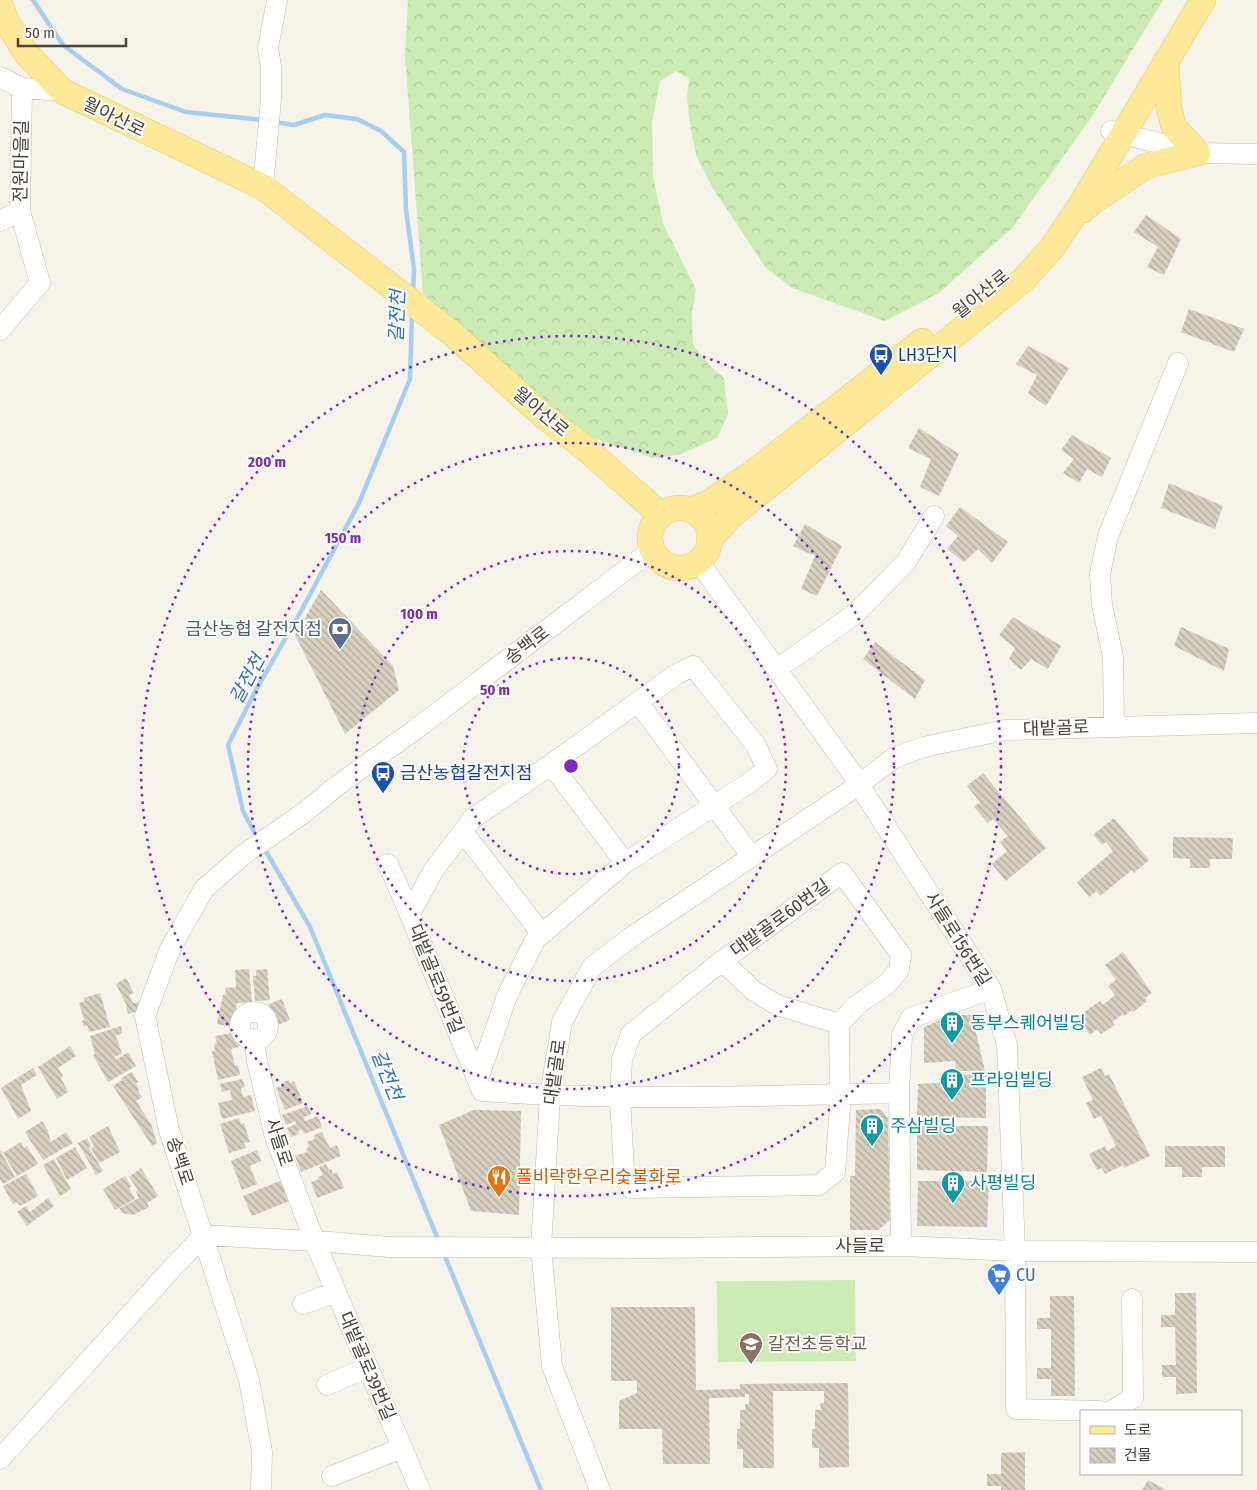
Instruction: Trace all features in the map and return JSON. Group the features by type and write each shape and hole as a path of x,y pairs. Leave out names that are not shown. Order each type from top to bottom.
{"main road":[{"name":"월아산로","path":"690,510 707,504 751,474 926,338 1022,260 1117,133 1156,51 1189,0"},
{"path":"704,551 707,526 697,514 690,510 675,508 660,515 655,520 650,535 652,550 662,562 669,566 684,568 704,551 731,516 1024,279 1052,248 1069,223 1117,133 1166,61 1203,0"},
{"name":"월아산로","path":"0,5 7,22 26,53 62,91 263,187 454,335 545,417 585,448 660,515"},
{"path":"1069,223 1092,202 1146,166 1198,153 1174,127 1169,109 1166,61"}],"street":[{"path":"263,187 271,99 271,67 268,48 277,0"},
{"path":"0,77 22,88 62,91"},
{"name":"전원마을길","path":"0,221 20,211 22,88"},
{"path":"1117,133 1198,153 1254,155"},
{"path":"0,330 40,282 20,211"},
{"path":"1114,727 1113,657 1102,605 1100,574 1108,536 1178,363"},
{"path":"777,669 856,614 906,562 934,516"},
{"name":"송백로","path":"261,1490 262,1452 249,1380 169,1130 145,1016 170,949 204,889 243,855 305,812 338,785 424,723 652,550"},
{"name":"사들로156번길","path":"704,551 777,669 859,784 991,989 1007,1045 1015,1251 1016,1409 1080,1411"},
{"name":"대밭골로59번길","path":"550,1096 482,1091 410,914 433,871 473,818 677,674 692,666 755,744 767,769 715,805"},
{"path":"638,702 752,857"},
{"name":"대밭골로","path":"600,1490 552,1366 541,1247 550,1096 562,1022 592,967 630,938 752,857 894,758 924,747 1005,730 1257,723"},
{"path":"551,764 625,863"},
{"path":"478,1079 507,996 535,940 625,863 715,805"},
{"path":"463,832 542,934"},
{"path":"388,864 410,914"},
{"name":"대밭골로60번길","path":"842,873 901,955 899,970 888,983 857,1005 839,1024 840,1094 835,1172 819,1184 632,1188 624,1171 620,1097 622,1059 631,1034 722,961 842,873"},
{"path":"722,961 754,991 777,1005 839,1024"},
{"path":"901,1246 899,1093 902,1035 911,1018 991,989"},
{"name":"사들로","path":"254,1040 257,1061 275,1137 315,1242 389,1247 462,1248 901,1246 1015,1251 1257,1252"},
{"path":"550,1096 620,1097 899,1093"},
{"path":"0,1459 204,1235 315,1242"},
{"name":"대밭골로39번길","path":"315,1242 420,1490"},
{"path":"303,1304 336,1292"},
{"path":"1113,1410 1133,1398 1132,1299"},
{"path":"327,1385 368,1367"},
{"path":"332,1476 402,1448"}],"green space":[{"path":"408,0 1163,0 1093,115 1013,227 939,293 885,321 792,288 766,268 712,187 696,155 689,118 687,94 689,79 676,71 660,81 652,122 653,177 663,223 696,289 692,314 693,345 709,365 724,378 728,415 717,438 678,455 653,458 589,437 423,294 405,55"},
{"path":"855,1280 856,1361 718,1362 717,1281"}],"building":[{"path":"1146,215 1181,239 1164,275 1147,267 1158,247 1134,232"},
{"path":"1189,309 1244,329 1234,352 1181,332"},
{"path":"1028,346 1069,368 1046,406 1028,393 1037,375 1016,364"},
{"path":"919,428 959,454 939,496 920,487 931,459 908,448"},
{"path":"1072,435 1111,458 1102,477 1087,469 1079,483 1063,473 1074,459 1061,450"},
{"path":"1169,483 1223,506 1215,529 1161,508"},
{"path":"960,507 1008,542 992,563 978,549 964,562 947,549 958,536 946,526"},
{"path":"805,524 842,546 817,596 801,589 815,556 793,546"},
{"name":"금산농협 갈전지점","path":"321,590 393,666 399,690 345,734 295,635"},
{"path":"1013,617 1061,646 1048,669 1031,659 1021,670 1009,659 1015,648 999,635"},
{"path":"1181,627 1229,649 1224,671 1174,646"},
{"path":"875,642 925,680 915,699 863,659"},
{"path":"983,773 1046,848 1006,881 992,864 1007,851 1000,842 1008,836 993,819 988,823 974,807 980,802 967,786"},
{"path":"1114,818 1149,860 1134,873 1132,870 1100,896 1096,891 1089,897 1077,882 1113,851 1106,842 1102,845 1093,835"},
{"path":"1173,837 1233,838 1232,859 1210,859 1210,868 1190,868 1190,859 1173,858"},
{"path":"1123,952 1152,993 1145,998 1147,1001 1133,1012 1132,1010 1124,1016 1123,1014 1112,1022 1115,1025 1101,1034 1097,1029 1090,1035 1077,1017 1100,1001 1103,1005 1115,995 1108,986 1116,980 1105,965"},
{"path":"249,969 252,1002 237,1003 233,1027 217,1024 223,995 226,994 225,988 236,987 235,970"},
{"path":"267,969 270,1000 255,1001 253,976 256,976 256,970"},
{"path":"126,978 134,993 129,995 133,1003 140,1002 138,1011 128,1014 127,1006 116,984"},
{"path":"100,993 110,1027 89,1032 87,1025 84,1027 79,1003 85,1001 84,998"},
{"path":"282,999 290,1020 277,1025 269,1004"},
{"name":"동부스퀘어빌딩","path":"952,1015 972,1015 985,1071 956,1071 955,1061 924,1063 924,1027"},
{"path":"121,1026 122,1033 116,1036 122,1054 114,1057 116,1060 128,1052 136,1066 108,1082 93,1055 95,1054 90,1036"},
{"path":"232,1033 234,1038 237,1037 239,1047 231,1049 235,1066 238,1065 240,1075 218,1080 212,1051 215,1051 214,1044 217,1043 215,1036"},
{"path":"70,1046 76,1056 58,1068 63,1076 61,1078 68,1092 57,1099 38,1067"},
{"path":"33,1068 37,1075 21,1085 31,1111 18,1119 1,1088"},
{"path":"1101,1068 1105,1076 1109,1074 1150,1156 1124,1168 1123,1165 1105,1174 1102,1168 1097,1170 1089,1154 1105,1146 1107,1151 1116,1146 1101,1116 1094,1119 1086,1103 1093,1100 1082,1077"},
{"path":"132,1072 138,1082 136,1083 138,1091 142,1097 136,1101 151,1124 157,1143 152,1146 113,1086 122,1080 121,1078"},
{"name":"프라임빌딩","path":"986,1074 986,1118 917,1117 918,1084 956,1082 957,1075"},
{"path":"242,1079 245,1087 241,1088 243,1097 251,1095 255,1111 222,1119 218,1103 232,1100 230,1090 222,1092 220,1084"},
{"path":"289,1080 290,1083 294,1081 303,1103 285,1110 276,1088 285,1085 283,1082"},
{"path":"308,1106 311,1114 304,1117 305,1121 318,1116 322,1127 304,1134 302,1130 298,1131 299,1134 291,1137 287,1128 296,1124 296,1121 286,1125 282,1115"},
{"name":"주삼빌딩","path":"880,1109 888,1118 890,1220 878,1230 850,1230 850,1176 855,1176 856,1110"},
{"path":"474,1110 521,1111 519,1215 471,1211 439,1125"},
{"path":"239,1118 241,1124 244,1123 250,1142 244,1143 246,1148 229,1153 220,1124"},
{"path":"42,1121 49,1132 51,1142 66,1132 73,1143 43,1160 25,1132"},
{"path":"108,1126 120,1152 99,1163 91,1148 94,1146 89,1137"},
{"path":"917,1126 988,1126 987,1172 917,1170"},
{"path":"322,1132 330,1148 337,1145 341,1156 301,1172 295,1156 307,1152 306,1149 309,1147 307,1142 315,1139 314,1135"},
{"path":"87,1138 91,1146 89,1148 103,1171 96,1175 78,1143"},
{"path":"21,1142 24,1148 27,1146 38,1164 17,1176 3,1153"},
{"path":"1165,1146 1225,1146 1225,1167 1202,1167 1202,1177 1182,1177 1182,1167 1165,1167"},
{"path":"75,1147 87,1168 67,1180 56,1158"},
{"path":"0,1150 15,1177 3,1184 0,1179"},
{"path":"257,1150 261,1161 250,1166 257,1184 242,1190 231,1161"},
{"path":"54,1159 71,1189 60,1196 43,1165"},
{"path":"326,1164 333,1174 337,1172 344,1188 317,1198 311,1182 323,1175 319,1167"},
{"path":"141,1168 158,1196 147,1203 149,1207 133,1215 122,1213 119,1209 139,1198 136,1192 138,1190 129,1177"},
{"path":"26,1174 38,1196 20,1206 17,1202 13,1204 3,1186"},
{"path":"125,1176 131,1186 129,1188 135,1199 115,1210 103,1189"},
{"path":"280,1181 289,1201 252,1216 243,1196"},
{"name":"사평빌딩","path":"918,1181 989,1181 987,1227 917,1226"},
{"path":"48,1198 54,1206 27,1226 17,1212 26,1206 30,1212"},
{"path":"1175,1293 1196,1293 1197,1393 1176,1394 1176,1377 1162,1377 1162,1365 1176,1365 1175,1327 1161,1327 1161,1315 1175,1315"},
{"path":"1050,1296 1074,1296 1075,1396 1051,1396 1051,1379 1037,1379 1037,1368 1051,1368 1051,1329 1037,1329 1037,1318 1050,1318"},
{"path":"611,1307 695,1307 696,1390 740,1389 740,1384 848,1383 849,1467 819,1468 819,1448 812,1448 815,1410 821,1410 820,1403 824,1403 824,1391 773,1391 774,1468 743,1468 743,1449 737,1449 737,1429 740,1429 740,1410 745,1410 745,1404 749,1404 749,1394 745,1394 745,1397 709,1398 710,1464 663,1464 662,1429 619,1429 619,1401 637,1393 637,1381 611,1381"},
{"path":"1025,1452 1025,1490 1001,1490 1001,1486 987,1486 987,1474 1001,1474 1001,1453"},
{"path":"1148,1480 1166,1490 1142,1490"}],"waterway":[{"name":"갈전천","path":"33,0 63,45 122,89 186,112 263,120"},
{"name":"갈전천","path":"274,122 294,125 325,115 357,119 381,131 404,152 406,210 414,269 413,293"},
{"name":"갈전천","path":"258,839 243,811 228,745 256,690 359,503 410,379 412,313"},
{"name":"갈전천","path":"264,848 310,927 439,1242"},
{"name":"갈전천","path":"444,1254 541,1490"}],"place":[{"name":"LH3단지","path":"881,376"},
{"name":"금산농협 갈전지점","path":"340,650"},
{"name":"금산농협갈전지점","path":"383,794"},
{"name":"동부스퀘어빌딩","path":"952,1044"},
{"name":"프라임빌딩","path":"952,1101"},
{"name":"주삼빌딩","path":"872,1147"},
{"name":"폴비락한우리숯불화로","path":"499,1198"},
{"name":"사평빌딩","path":"953,1204"},
{"name":"CU","path":"999,1296"},
{"name":"갈전초등학교","path":"751,1365"}]}
